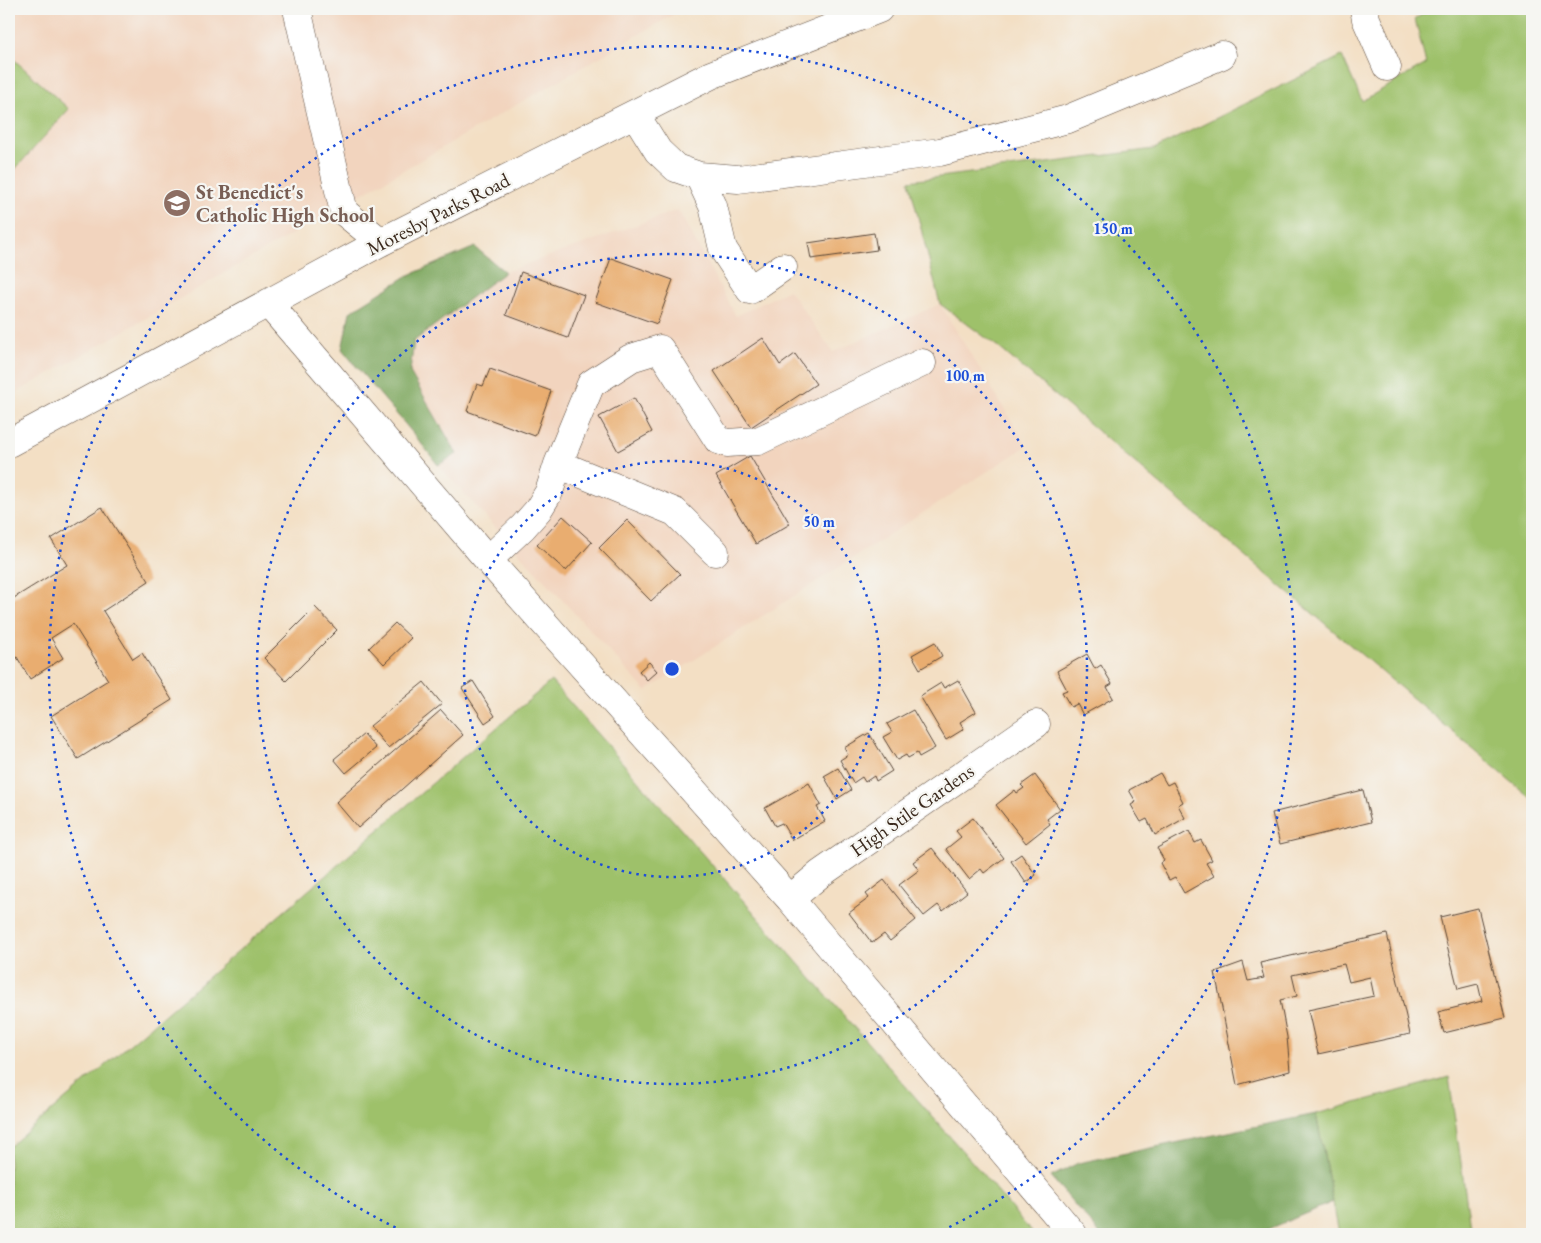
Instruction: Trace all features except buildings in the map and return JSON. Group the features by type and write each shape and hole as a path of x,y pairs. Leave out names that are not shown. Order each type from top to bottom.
{"street":[{"path":"297,9 344,212 381,242"},
{"name":"Moresby Parks Road","path":"9,443 381,242 711,75 880,9"},
{"path":"1362,12 1388,68"},
{"path":"635,114 658,151 676,168 699,176 738,179 940,152 1068,119 1222,55"},
{"path":"699,176 713,206 723,249 750,290 783,267"},
{"path":"268,303 488,560 790,899 1073,1234"},
{"path":"488,560 523,527 538,510 549,492 558,464 591,384 631,358 660,349 718,440 726,443 758,442 922,363"},
{"path":"558,464 674,512 715,552"},
{"name":"High Stile Gardens","path":"790,899 820,874 1036,724"}],"shaded area":[{"name":"St Benedict's Catholic High School","path":"9,9 683,9 9,397"},
{"path":"678,210 736,316 789,290 833,352 940,304 1027,446 646,691 438,465 457,454 410,372 414,341 505,272"}],"green space":[{"path":"1431,9 1532,9 1532,799 997,346 940,304 909,181 1154,149 1342,56 1362,101 1426,64 1415,19"},
{"path":"9,55 69,109 9,176"},
{"path":"475,247 505,272 414,341 410,372 457,454 438,465 342,349 350,312 407,276"},
{"path":"551,681 1033,1234 9,1234 9,1147"},
{"path":"1449,1077 1471,1234 1339,1234 1316,1114"},
{"path":"1316,1114 1333,1202 1257,1234 1100,1234 1051,1177 1078,1163"}],"place":[{"name":"St Benedict's Catholic High School","path":"177,203"}]}
